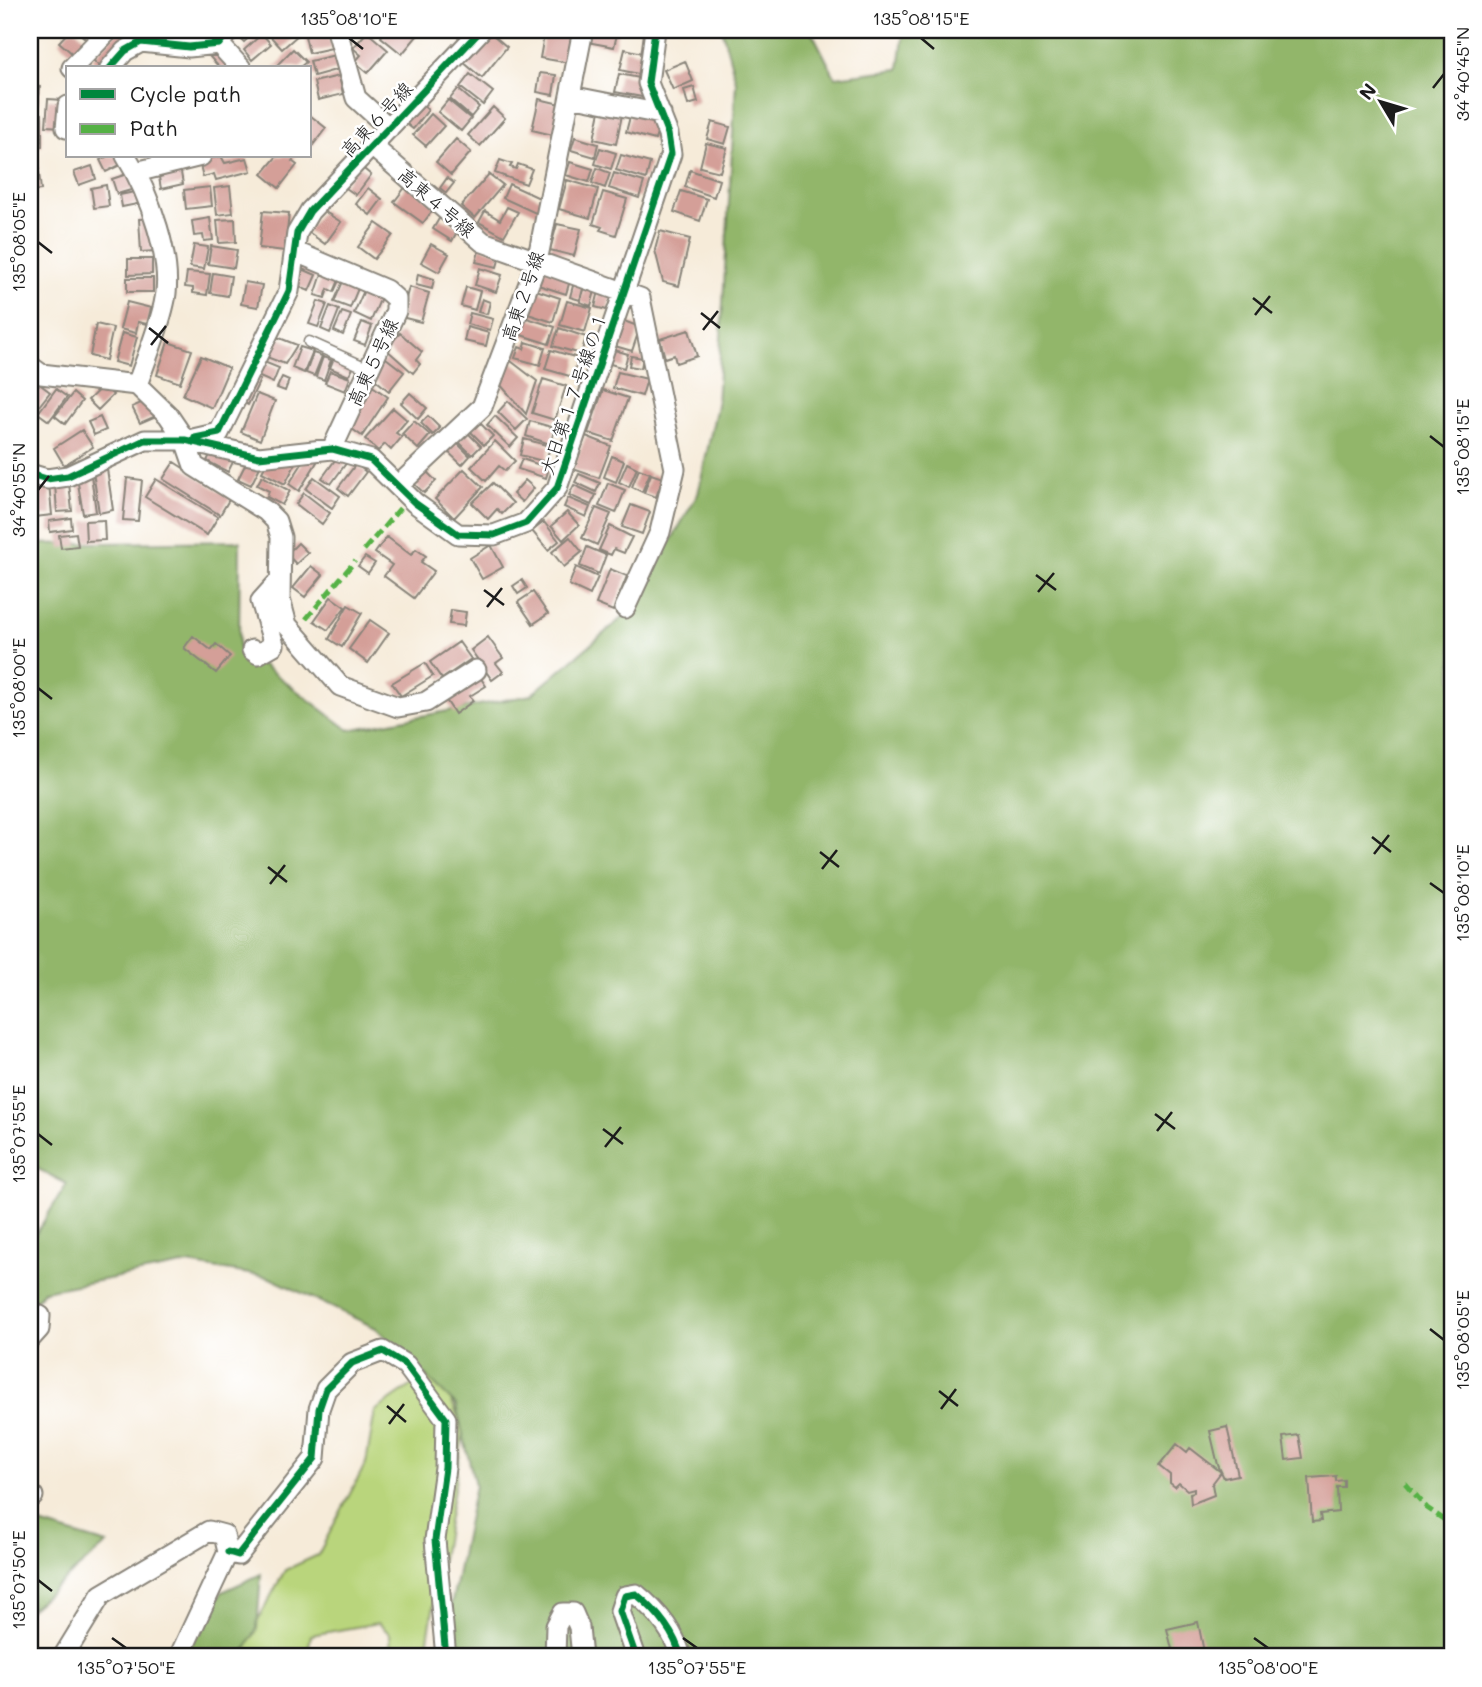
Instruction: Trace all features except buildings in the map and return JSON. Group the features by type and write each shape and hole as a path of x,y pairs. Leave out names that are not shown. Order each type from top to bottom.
{"street":[{"path":"74,66 109,30"},
{"path":"337,30 356,98 389,128"},
{"name":"高東６号線","path":"185,440 219,433 289,291 297,233 310,211 481,30"},
{"name":"高東２号線","path":"399,485 482,407 537,262 583,30"},
{"name":"大日第１７号線の１","path":"30,474 47,480 68,476 145,440 185,440 259,457 332,449 371,460 433,519 458,534 494,535 526,523 557,488 671,154 661,114 648,83 655,30"},
{"path":"112,66 125,51 141,43 189,47 224,37 240,66"},
{"path":"569,96 661,114"},
{"name":"高東４号線","path":"372,146 483,242 626,291"},
{"path":"137,385 165,302 166,278 155,218 131,164 184,158"},
{"name":"高東５号線","path":"296,252 386,290 396,299 396,311 332,449"},
{"path":"625,608 660,532 675,469 640,298 626,291"},
{"path":"30,366 41,374 137,385 168,415 185,440 194,466 266,511 276,521 281,537 280,599 287,625 340,686 398,707 426,702 476,670"},
{"path":"252,650 258,654 266,653 274,645 274,635 261,601 280,580"},
{"path":"30,1311 40,1316 39,1329 30,1339"},
{"path":"228,1552 238,1555 315,1458 319,1409 326,1389 352,1363 383,1352 405,1365 446,1419 445,1468 435,1540 446,1657"},
{"path":"63,1657 102,1595 209,1531 224,1535 228,1552 178,1657"},
{"path":"636,1657 620,1611 625,1596 636,1594 655,1609 677,1642 681,1657"},
{"path":"555,1657 556,1626 563,1612 573,1613 579,1627 582,1657"}],"lane":[{"path":"309,342 369,369"}],"green space":[{"path":"722,30 811,30 835,77 899,69 904,30 1452,30 1452,1657 441,1657 475,1485 456,1405 376,1328 268,1277 188,1264 44,1291 30,1307 30,1243 67,1184 30,1165 30,544 240,541 239,647 349,730 531,695 630,611 698,494 717,405 736,82"},
{"path":"437,1368 464,1430 425,1657 391,1657 390,1634 378,1623 311,1635 307,1657 238,1657 285,1570 318,1555 366,1463 375,1411"},
{"path":"30,1521 107,1544 30,1609"},
{"path":"261,1574 257,1629 242,1657 183,1657 222,1592"}],"marked path":[{"path":"364,550 402,506"},
{"path":"306,619 355,561"},
{"path":"1405,1483 1427,1508 1452,1525"}],"cycle path":[{"path":"112,66 125,51 141,42 189,47 219,44 229,30"},
{"path":"195,438 219,433 289,291 297,233 310,211 481,30"},
{"path":"30,474 47,479 68,476 145,440 185,440 259,457 332,449 371,460 415,503 458,534 494,535 526,523 557,488 671,154 668,134 648,83 655,30"},
{"path":"228,1552 238,1555 315,1458 319,1409 326,1389 352,1363 383,1351 406,1365 446,1419 445,1468 435,1540 446,1657"},
{"path":"636,1657 620,1611 625,1596 636,1594 664,1622 681,1657"}]}
